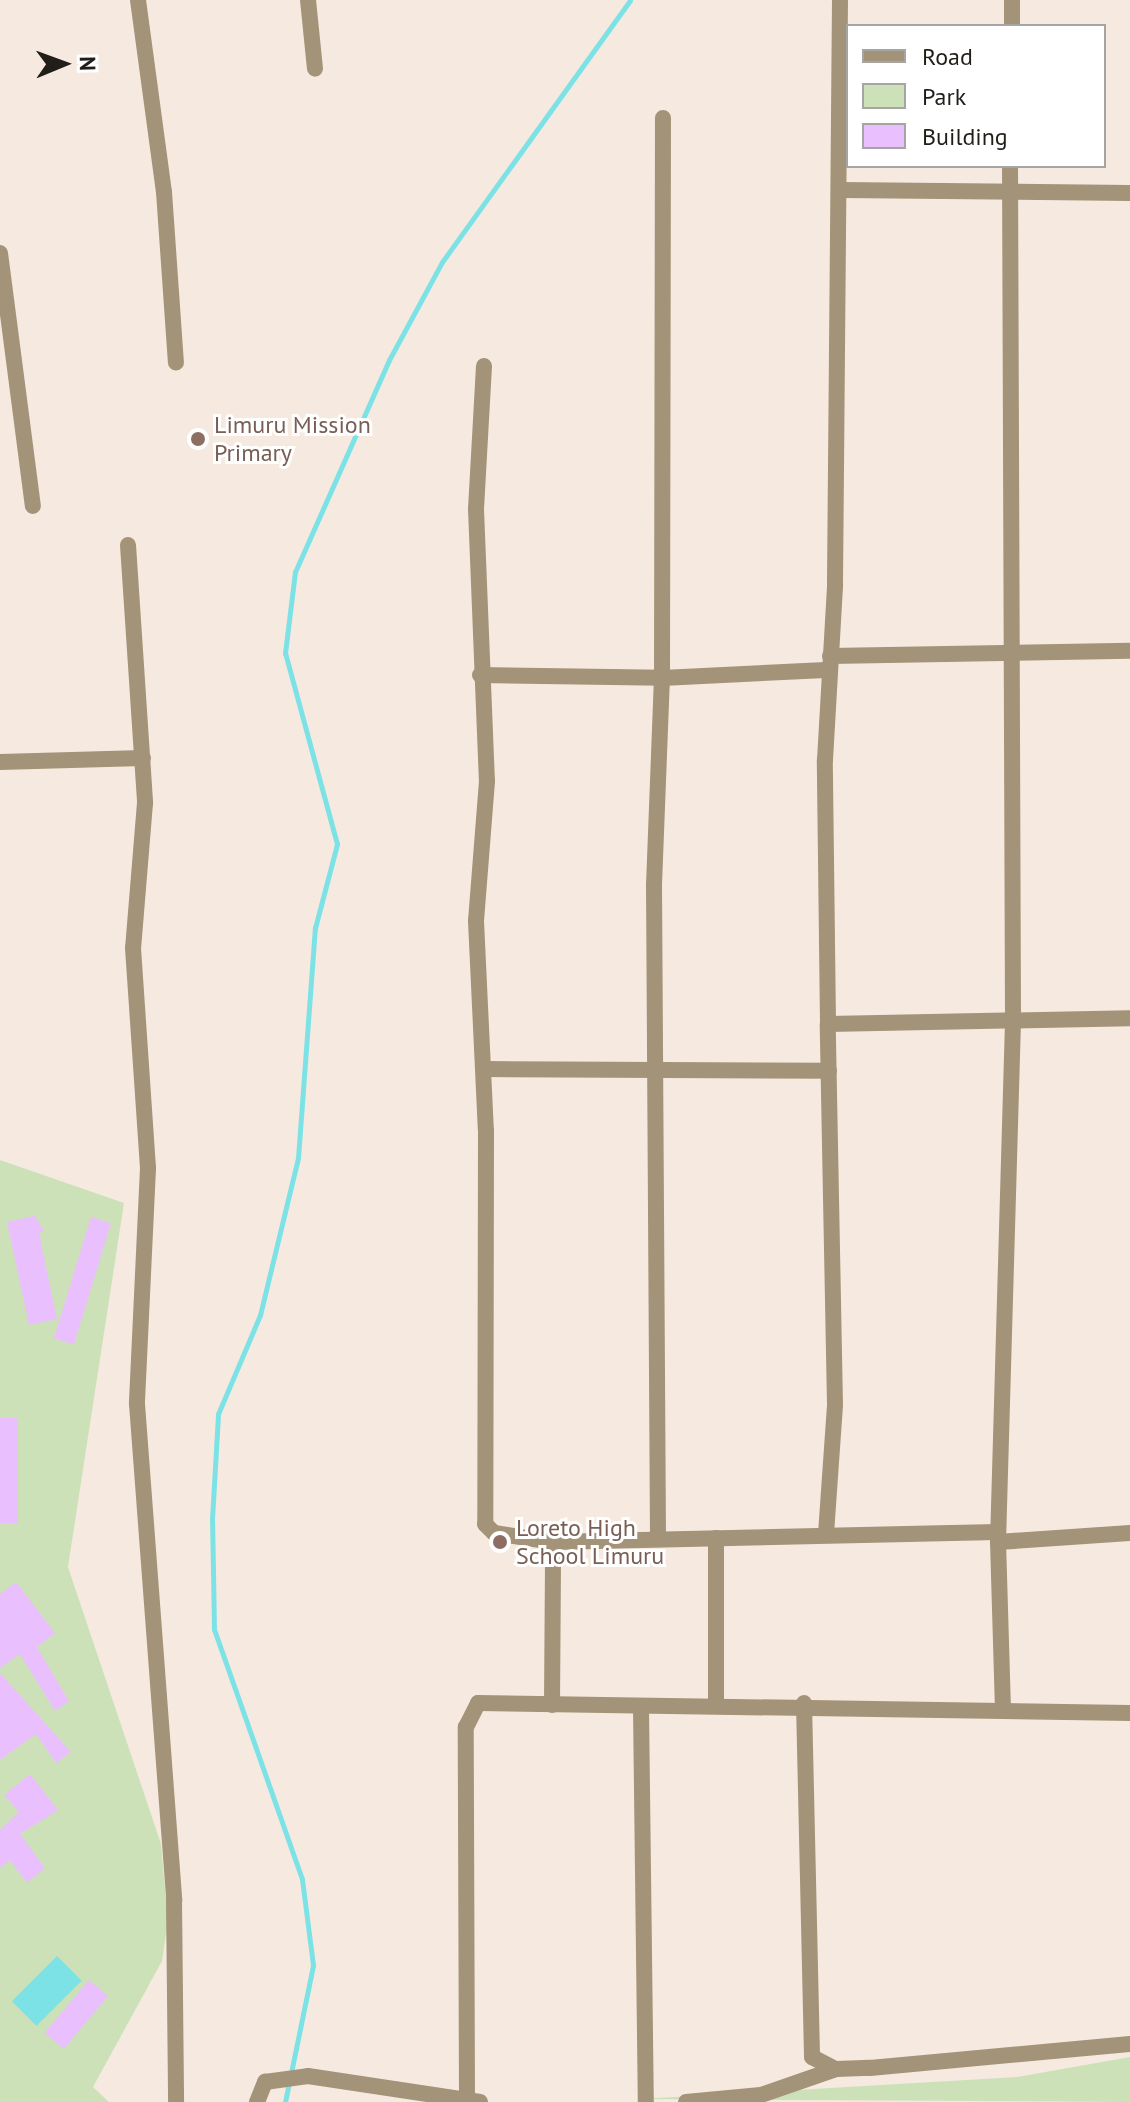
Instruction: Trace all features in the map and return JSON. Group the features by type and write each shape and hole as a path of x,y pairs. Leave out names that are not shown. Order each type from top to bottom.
{"street":[{"path":"138,0 164,192 176,363"},
{"path":"308,0 315,69"},
{"path":"826,1534 835,1405 828,1024 828,663 840,190 840,0"},
{"path":"1012,0 1012,24"},
{"path":"658,1538 654,1074 662,678 663,118"},
{"path":"1003,1710 998,1537 1013,1020 1010,168"},
{"path":"840,190 1130,193"},
{"path":"0,253 33,506"},
{"path":"484,366 476,509 480,675 487,781 476,921 484,1069 483,1509 494,1533 553,1542 826,1534 998,1537 1130,1533"},
{"path":"128,545 143,758 133,948 148,1168 137,1404 174,1901 176,2102"},
{"path":"480,675 662,678 828,663 1130,651"},
{"path":"0,762 143,758"},
{"path":"828,1024 1130,1018"},
{"path":"484,1069 654,1074 829,1071"},
{"path":"716,1538 716,1702"},
{"path":"552,1705 553,1542"},
{"path":"257,2102 265,2082 308,2076 474,2101 466,1727 478,1703 641,1708 716,1702 804,1703 1130,1713"},
{"path":"804,1703 809,2047 821,2065 836,2069"},
{"path":"641,1708 646,2102"},
{"path":"686,2102 761,2095 836,2069 1130,2044"}],"green space":[{"path":"0,1160 124,1203 68,1567 161,1844 168,1921 162,1961 93,2087 109,2102 0,2102"},
{"path":"1130,2057 1130,2102 640,2099 1017,2077"}],"water":[{"path":"57,1956 82,1981 36,2026 12,2001"}],"building":[{"path":"35,1216 44,1231 39,1233 57,1319 29,1325 7,1222"},
{"path":"91,1217 111,1223 74,1345 54,1338"},
{"path":"0,1418 18,1418 18,1523 0,1523"},
{"path":"16,1582 55,1633 37,1647 69,1701 55,1711 20,1654 0,1668 0,1594"},
{"path":"0,1673 71,1752 56,1763 36,1734 0,1760"},
{"path":"30,1774 58,1810 20,1834 45,1868 27,1883 10,1860 0,1868 0,1830 19,1812 4,1795"},
{"path":"89,1980 108,1996 64,2049 45,2033"}],"waterway":[{"path":"285,2102 313,1965 302,1879 214,1629 212,1519 218,1414 260,1315 298,1158 315,928 337,844 285,653 295,572 389,360 442,262 630,0"}],"place":[{"name":"Limuru Mission Primary","path":"198,439"},
{"name":"Loreto High School Limuru","path":"500,1542"}]}
